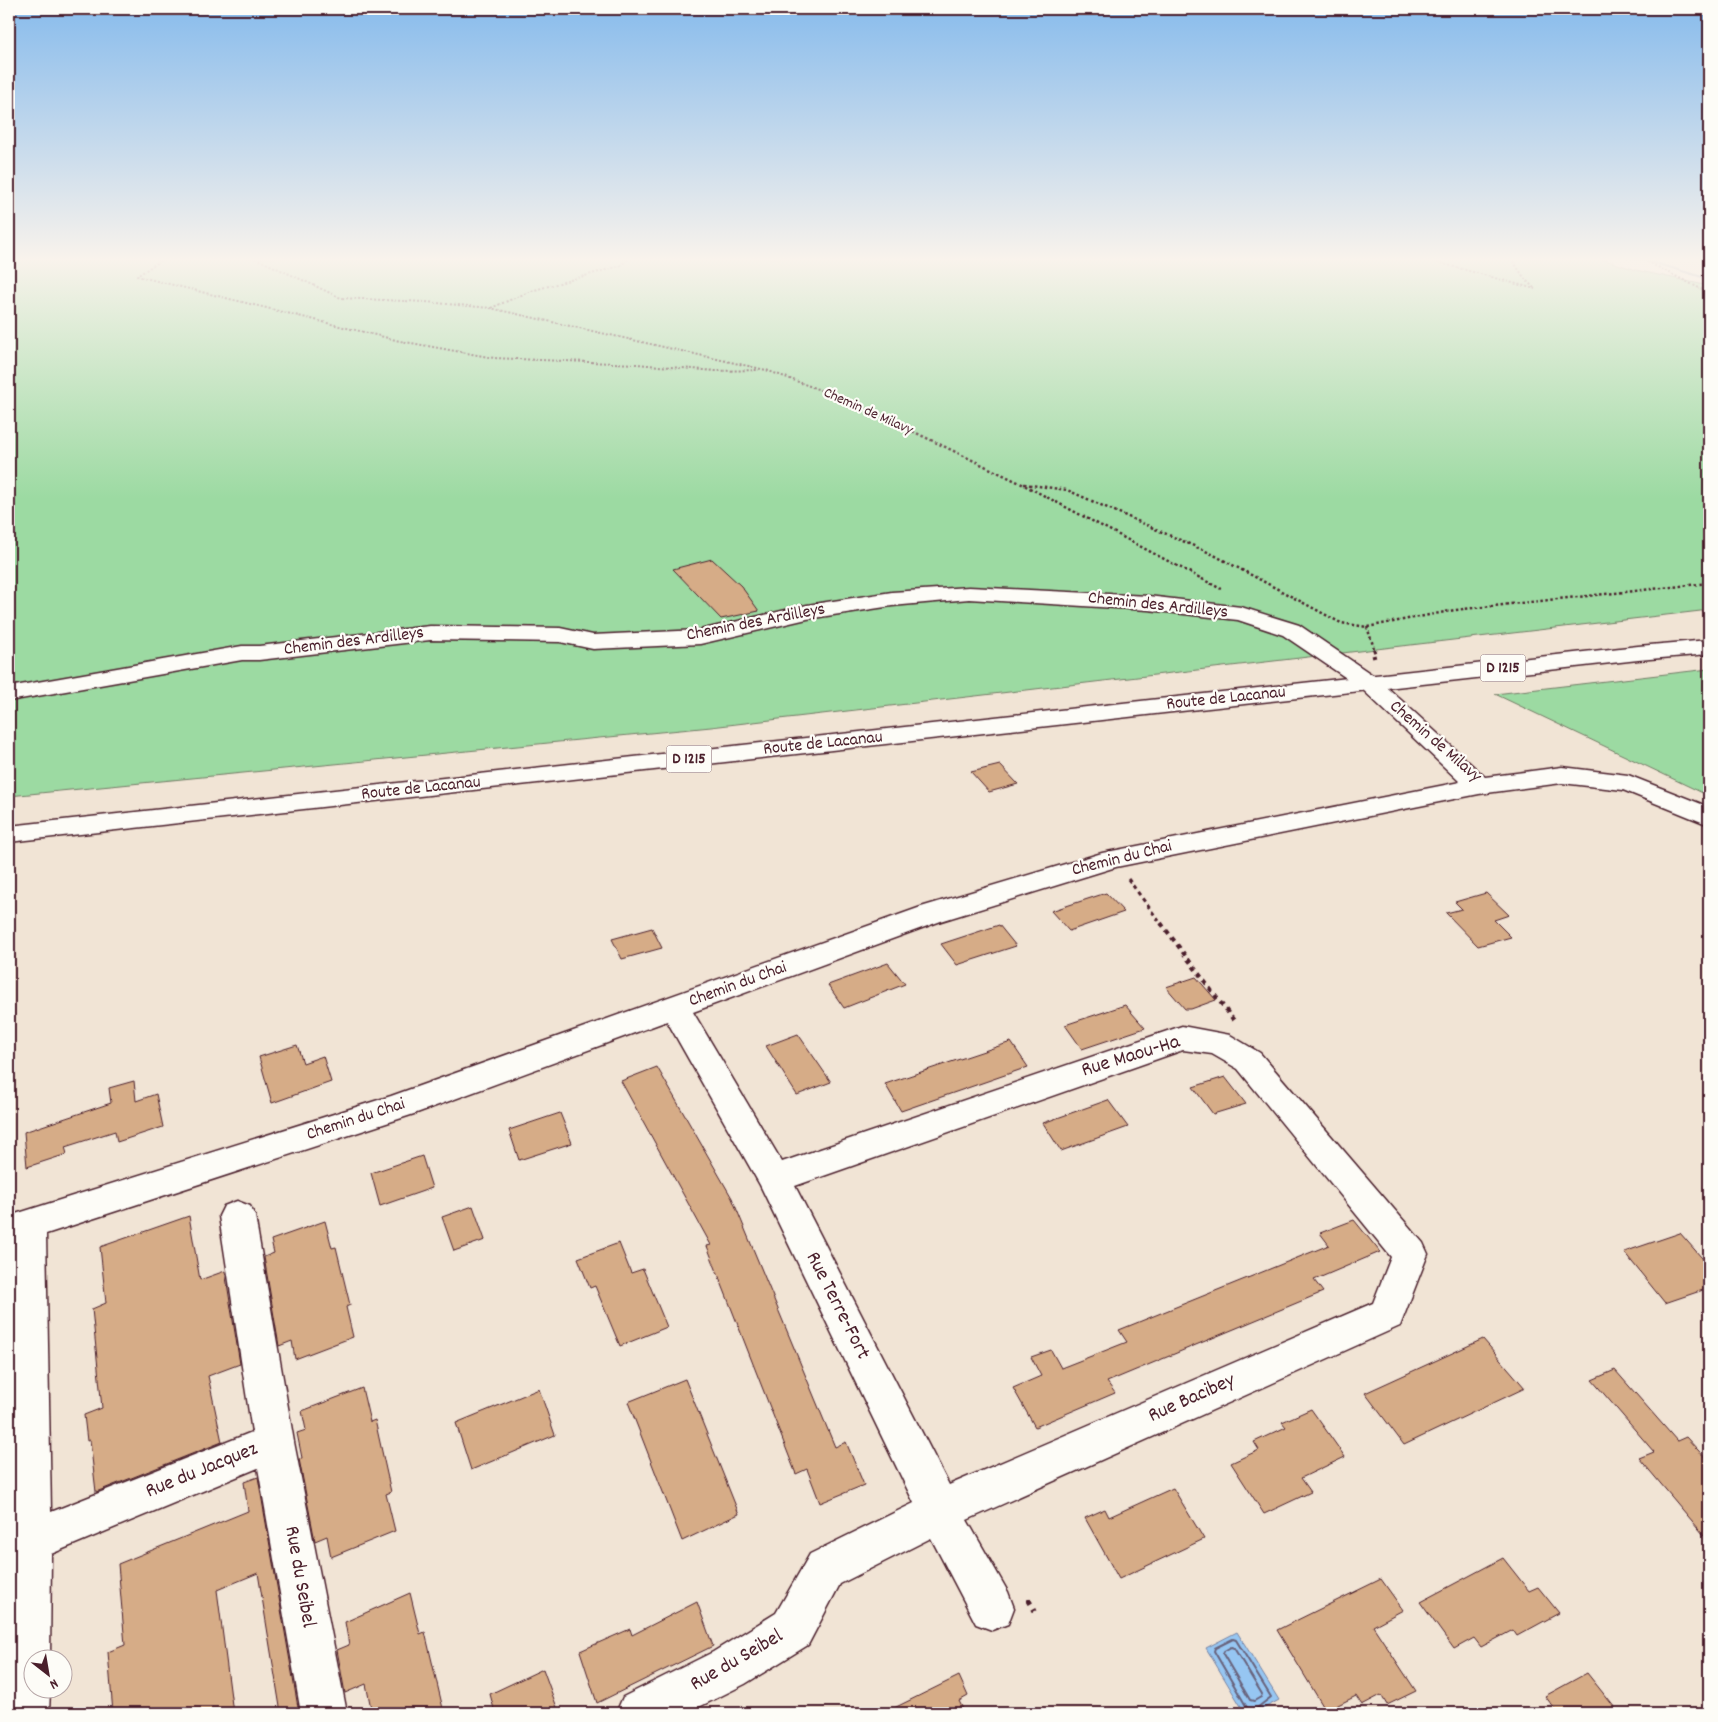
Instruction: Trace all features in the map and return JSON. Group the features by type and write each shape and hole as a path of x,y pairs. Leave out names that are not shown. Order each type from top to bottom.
{"street":[{"name":"Chemin des Ardilleys","path":"9,694 242,653 260,653 430,632 560,635 592,642 700,638 807,612 892,599 969,593 1048,596 1241,614 1291,630 1369,683"},
{"name":"Route de Lacanau","path":"1638,653 1709,641"},
{"name":"Route de Lacanau","path":"9,834 1638,653 1709,647"},
{"name":"Chemin de Milavy","path":"1369,683 1480,786 1562,775 1628,783 1709,817"},
{"name":"Chemin du Chai","path":"18,1228 402,1105 931,914 1112,859 1480,786"},
{"name":"Rue Terre-Fort","path":"674,1008 774,1179 940,1512 992,1608"},
{"name":"Rue Maou-Ha","path":"774,1179 1182,1038 1219,1043 1249,1061 1410,1254"},
{"name":"Rue du Jacquez","path":"30,1542 274,1442 237,1216"},
{"path":"18,1228 30,1542 26,1713"},
{"name":"Rue Bacibey","path":"940,1512 969,1497 1387,1314 1410,1254"},
{"name":"Rue du Seibel","path":"274,1442 324,1713"},
{"name":"Rue du Seibel","path":"639,1713 729,1668 792,1629 825,1569 940,1512"}],"path":[{"path":"389,338 494,358 637,364 716,371 766,370"},
{"name":"Chemin de Milavy","path":"625,338 766,370 850,401 1022,484 1224,590"},
{"path":"1022,484 1067,490 1212,554 1341,622 1367,627 1455,610 1709,583"},
{"path":"1112,859 1237,1024 1249,1061"}],"green space":[{"path":"9,338 1709,338 1709,610 711,727 9,796"},
{"path":"1709,669 1709,796 1495,694"}],"water":[{"path":"1237,1632 1279,1700 1255,1713 1245,1713 1206,1648"}],"building":[{"path":"712,559 741,586 759,611 721,619 673,569"},
{"path":"1000,765 1018,784 989,792 971,772"},
{"path":"1106,893 1124,912 1069,931 1051,911"},
{"path":"1486,893 1509,915 1494,920 1511,937 1478,946 1446,913 1462,909 1455,902"},
{"path":"999,925 1016,946 957,965 941,944"},
{"path":"652,928 662,948 622,959 612,939"},
{"path":"888,963 905,984 844,1008 828,985"},
{"path":"1196,977 1216,1000 1191,1009 1185,1009 1166,987"},
{"path":"1125,1005 1145,1028 1082,1049 1065,1025"},
{"path":"798,1034 831,1082 797,1095 766,1046"},
{"path":"1011,1042 1028,1067 901,1111 885,1084"},
{"path":"297,1045 303,1063 323,1056 331,1082 272,1103 259,1057"},
{"path":"657,1067 732,1198 835,1447 846,1442 864,1485 820,1503 807,1469 796,1474 707,1246 711,1245 621,1081"},
{"path":"1225,1077 1246,1104 1213,1114 1193,1087"},
{"path":"134,1081 136,1101 156,1094 163,1127 117,1142 115,1131 65,1147 67,1154 27,1167 24,1132 111,1103 109,1088"},
{"path":"1108,1100 1128,1127 1061,1151 1043,1123"},
{"path":"560,1113 572,1143 519,1160 509,1130"},
{"path":"422,1156 432,1188 380,1206 371,1173"},
{"path":"473,1206 485,1240 454,1251 442,1217"},
{"path":"189,1216 200,1280 225,1271 240,1364 208,1376 222,1442 96,1492 90,1440 87,1441 84,1415 102,1408 92,1309 106,1303 100,1247"},
{"path":"1354,1220 1380,1252 1314,1280 1323,1292 1107,1382 1115,1393 1035,1427 1013,1388 1041,1376 1031,1357 1051,1350 1061,1368 1127,1342 1119,1330 1329,1245 1320,1233"},
{"path":"325,1221 332,1248 336,1247 350,1305 346,1307 353,1337 295,1359 292,1341 279,1346 264,1257 274,1253 271,1240"},
{"path":"1680,1233 1709,1266 1709,1288 1665,1303 1624,1252"},
{"path":"619,1243 631,1273 643,1269 667,1327 620,1346 595,1286 590,1288 578,1258"},
{"path":"1483,1339 1525,1388 1404,1445 1365,1393"},
{"path":"1615,1370 1677,1441 1686,1437 1709,1462 1709,1541 1639,1458 1654,1452 1592,1380"},
{"path":"685,1379 739,1514 682,1541 628,1402"},
{"path":"362,1388 370,1422 375,1420 391,1492 386,1494 395,1531 331,1557 327,1536 315,1541 299,1459 302,1458 297,1433 306,1430 302,1411"},
{"path":"539,1389 555,1435 471,1470 456,1423"},
{"path":"1311,1409 1345,1457 1301,1478 1311,1492 1264,1514 1231,1463 1259,1450 1254,1442 1286,1427 1282,1422"},
{"path":"258,1477 299,1713 281,1713 258,1573 217,1590 233,1713 113,1713 108,1652 125,1645 118,1564 248,1511 244,1482"},
{"path":"1173,1488 1204,1539 1119,1579 1085,1518 1105,1509 1109,1517"},
{"path":"1503,1558 1529,1591 1538,1587 1559,1613 1517,1636 1513,1630 1481,1647 1474,1638 1454,1649 1420,1602"},
{"path":"1381,1579 1403,1610 1373,1626 1416,1691 1387,1705 1381,1695 1362,1705 1356,1696 1326,1711 1277,1630"},
{"path":"410,1593 420,1634 425,1632 444,1713 372,1713 366,1684 345,1693 337,1650 349,1645 345,1622"},
{"path":"697,1602 713,1646 597,1703 580,1651 630,1629 632,1635"},
{"path":"543,1669 559,1713 495,1713 490,1694"},
{"path":"1587,1673 1619,1713 1558,1713 1545,1696"},
{"path":"959,1676 968,1696 959,1701 965,1713 884,1713"}]}
